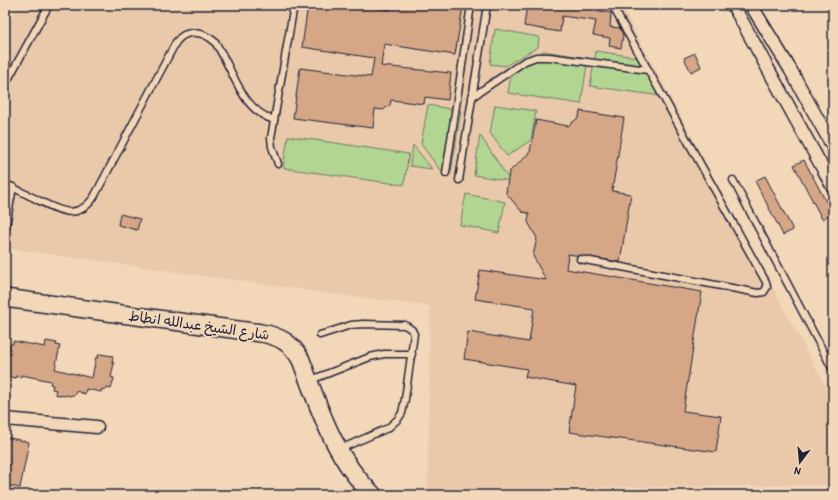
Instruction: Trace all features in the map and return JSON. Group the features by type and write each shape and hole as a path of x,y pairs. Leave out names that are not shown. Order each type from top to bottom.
{"main road":[{"name":"شارع الشيخ عبدالله انطاط","path":"5,298 269,334 285,341 297,352 328,430 338,450 357,478 373,495"}],"street":[{"path":"733,5 833,187"},
{"path":"751,5 790,69 833,147"},
{"path":"774,80 790,69"},
{"path":"5,419 97,427"}],"lane":[{"path":"5,85 49,5"},
{"path":"278,164 272,147 271,138 294,5"},
{"path":"446,173 471,5"},
{"path":"459,180 487,5"},
{"path":"580,259 758,293 764,292 767,287 766,282 612,5"},
{"path":"5,183 61,211 77,211 87,205 94,197 176,42 180,37 194,32 201,33 214,40 248,102 259,114 274,120"},
{"path":"472,97 525,61 536,57 549,57 648,70"},
{"path":"733,180 833,370"},
{"path":"5,232 13,187"},
{"path":"320,335 357,324 405,325 412,330 414,334 404,406 398,419 388,428 338,450"},
{"path":"309,381 370,356 384,354 412,354"}],"shaded area":[{"path":"18,5 621,5 833,400 833,485 428,489 430,306 5,248 5,29"}],"green space":[{"path":"495,29 539,37 538,47 505,66 490,64"},
{"path":"543,51 588,58 581,104 508,93 511,75"},
{"path":"596,51 642,58 661,96 590,86"},
{"path":"428,105 461,111 451,172 440,170 421,144"},
{"path":"495,105 536,111 531,140 507,156 490,133"},
{"path":"480,135 510,181 474,175"},
{"path":"288,136 409,154 404,185 283,168"},
{"path":"413,145 432,169 410,166"},
{"path":"466,194 505,202 499,233 460,225"}],"building":[{"path":"308,5 357,5 390,10 391,5 463,6 455,55 384,44 381,66 451,73 448,100 425,97 424,104 391,100 390,105 383,110 375,109 373,128 293,118 300,68 371,77 374,58 302,47"},
{"path":"527,5 594,5 594,10 611,13 610,27 620,28 623,35 621,48 609,46 610,38 593,35 596,21 562,16 560,32 524,26"},
{"path":"695,53 701,67 691,72 684,58"},
{"path":"580,111 624,118 612,191 631,194 620,262 568,254 566,269 702,292 683,411 721,416 716,452 569,432 576,386 525,377 527,369 464,359 468,332 529,342 534,308 475,299 480,270 546,280 533,256 537,238 528,222 529,213 522,212 506,193 509,172 530,152 536,120 568,126 579,117"},
{"path":"804,160 832,213 822,219 794,165"},
{"path":"765,176 793,230 783,235 755,181"},
{"path":"120,214 140,219 137,230 118,225"},
{"path":"13,341 45,347 46,341 57,343 56,345 60,346 55,369 92,378 96,357 98,358 99,354 113,356 112,363 114,363 111,377 114,378 111,389 102,389 101,392 86,389 85,394 76,391 75,395 65,396 55,394 56,390 52,389 53,385 50,384 51,381 21,375 21,377 16,376 16,378 5,376 10,344 13,344"},
{"path":"5,437 29,442 20,488 5,485"}]}
